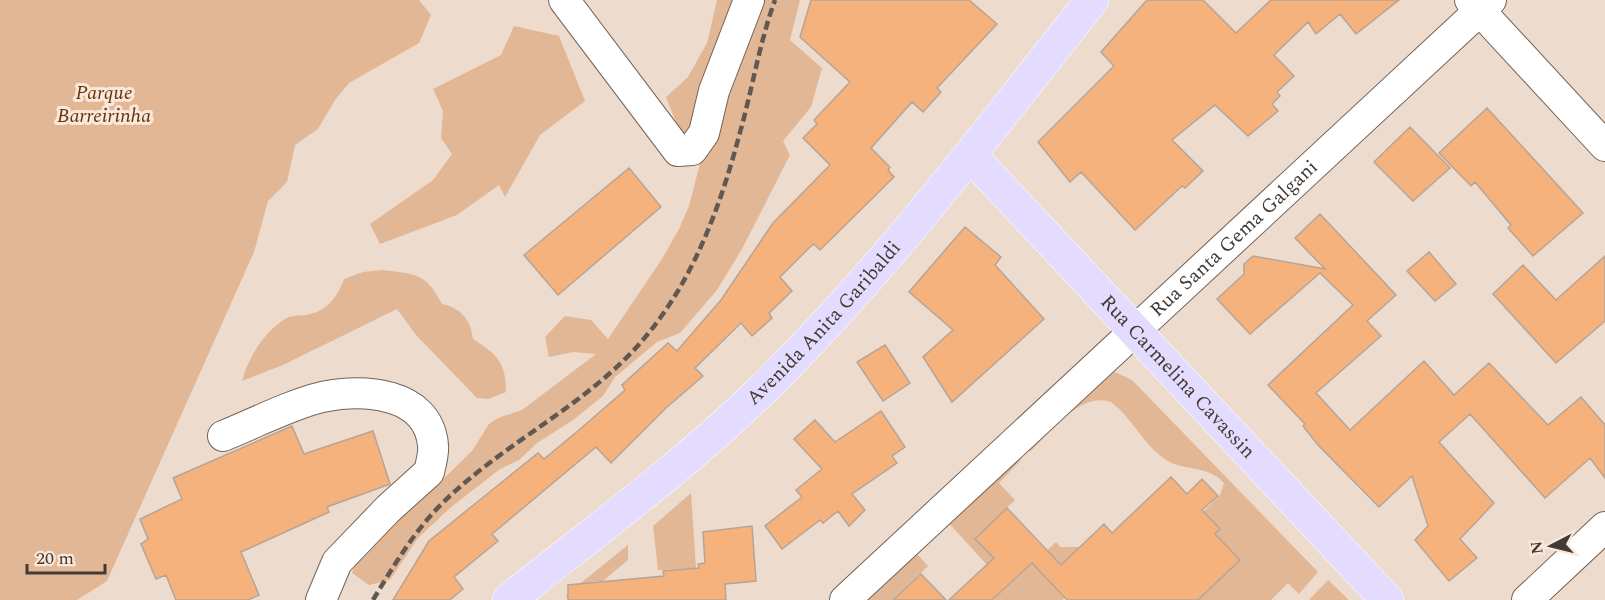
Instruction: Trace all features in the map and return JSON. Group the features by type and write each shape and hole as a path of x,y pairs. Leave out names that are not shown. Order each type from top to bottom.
{"main road":[{"name":"Avenida Anita Garibaldi","path":"509,600 696,450 759,393 853,296 970,155 1092,0"},
{"name":"Rua Carmelina Cavassin","path":"970,155 1387,600"}],"street":[{"path":"564,0 678,151 692,150 704,133 714,91 748,0"},
{"path":"1480,4 1605,146"},
{"name":"Rua Santa Gema Galgani","path":"845,600 1135,331 1480,4"},
{"path":"223,436 320,398 369,392 401,401 424,419 434,445 429,472 388,509 337,562 324,593"},
{"path":"1527,600 1605,527"}],"green space":[{"name":"Parque Barreirinha","path":"0,0 419,0 431,15 419,43 349,83 335,100 318,129 295,145 287,182 268,201 254,252 107,581 77,600 0,600"},
{"path":"717,0 800,0 790,40 822,68 811,107 783,141 790,155 742,249 717,290 680,333 657,342 615,377 603,396 573,420 537,443 519,460 500,469 450,508 418,538 390,580 369,585 352,573 358,554 368,541 441,481 472,451 489,424 498,418 522,410 596,354 573,352 549,357 545,337 565,316 591,320 608,339 662,259 689,206 704,148 681,135 666,97 688,77 707,43"},
{"path":"514,26 559,36 585,101 540,135 505,197 499,185 457,215 380,244 370,224 433,180 452,154 441,138 443,111 433,89 501,55"},
{"path":"382,270 419,277 431,286 442,304 460,312 470,326 473,339 489,350 499,361 506,382 506,392 488,399 477,398 416,335 397,309 283,365 242,381 248,363 258,345 279,323 289,317 306,315 325,307 334,298 344,279 363,272"},
{"path":"1111,370 1132,380 1318,572 1299,594 1288,583 1271,600 1198,600 1239,561 1215,535 1220,529 1204,511 1220,495 1224,483 1209,473 1177,465 1162,457 1111,402 1099,400 1088,402 1066,416 1030,452 1025,448"},
{"path":"1017,456 1021,460 999,483 1015,500 975,538 994,558 987,565 946,520"},
{"path":"691,493 696,568 658,570 653,526"},
{"path":"1056,542 1061,547 1081,547 1088,555 1054,587 1064,598 1063,600 993,600"},
{"path":"908,544 928,566 892,600 850,600"},
{"path":"628,545 628,560 603,581 589,582 590,592 567,598 566,595"},
{"path":"1328,580 1349,600 1309,600"}],"building":[{"path":"811,0 969,0 997,24 937,88 941,92 923,112 912,102 871,148 890,167 888,170 894,177 820,250 814,244 780,277 792,291 769,313 772,318 752,336 741,323 695,368 703,376 666,408 611,463 596,447 492,534 498,541 454,577 463,589 450,600 393,600 429,541 538,453 544,459 625,390 622,385 668,343 677,351 721,300 773,223 830,165 803,138 817,124 814,120 850,82 800,37"},
{"path":"1147,0 1203,0 1236,33 1271,0 1399,0 1356,34 1340,14 1316,34 1308,22 1274,55 1294,76 1277,92 1280,96 1272,104 1278,111 1248,136 1215,105 1172,140 1203,171 1185,188 1182,186 1135,230 1081,172 1070,182 1038,142 1114,66 1101,52"},
{"path":"1487,108 1583,213 1533,256 1508,228 1511,225 1475,182 1471,186 1439,153"},
{"path":"1410,127 1450,168 1413,201 1374,162"},
{"path":"629,168 661,207 558,295 524,255"},
{"path":"1320,214 1396,295 1367,321 1381,336 1316,393 1350,430 1424,361 1454,395 1489,363 1548,425 1581,397 1605,425 1605,478 1590,458 1545,498 1470,414 1439,442 1494,503 1460,539 1477,558 1449,581 1415,540 1428,526 1412,476 1379,507 1318,445 1303,426 1305,424 1268,385 1353,305 1320,273 1250,334 1217,299 1244,274 1244,264 1253,256 1325,269 1295,238"},
{"path":"965,227 1001,257 995,265 1044,319 952,402 923,357 953,330 909,292"},
{"path":"1429,252 1456,284 1435,301 1407,271"},
{"path":"1605,256 1605,321 1556,363 1493,294 1523,265 1556,300"},
{"path":"885,345 910,383 883,401 857,362"},
{"path":"881,411 905,447 892,456 897,463 852,494 865,510 849,526 838,511 823,523 820,520 782,549 765,526 802,497 796,490 822,469 794,439 815,420 835,442"},
{"path":"292,426 304,454 373,431 390,484 327,507 329,512 241,552 259,595 248,600 176,600 166,575 156,579 141,544 148,539 140,519 182,499 173,478"},
{"path":"1171,477 1187,494 1202,479 1218,496 1202,510 1220,529 1215,534 1240,560 1198,600 1067,600 1032,563 992,600 949,600 994,558 975,539 1007,508 1061,565 1104,524 1112,533"},
{"path":"752,526 756,581 725,584 726,600 568,600 568,585 664,576 663,571 699,568 698,564 705,563 703,532"},
{"path":"921,574 946,600 893,600"}],"railway":[{"path":"373,600 408,545 432,514 457,489 601,381 627,357 667,309 681,286 715,213 732,162 764,33 775,0"}]}
